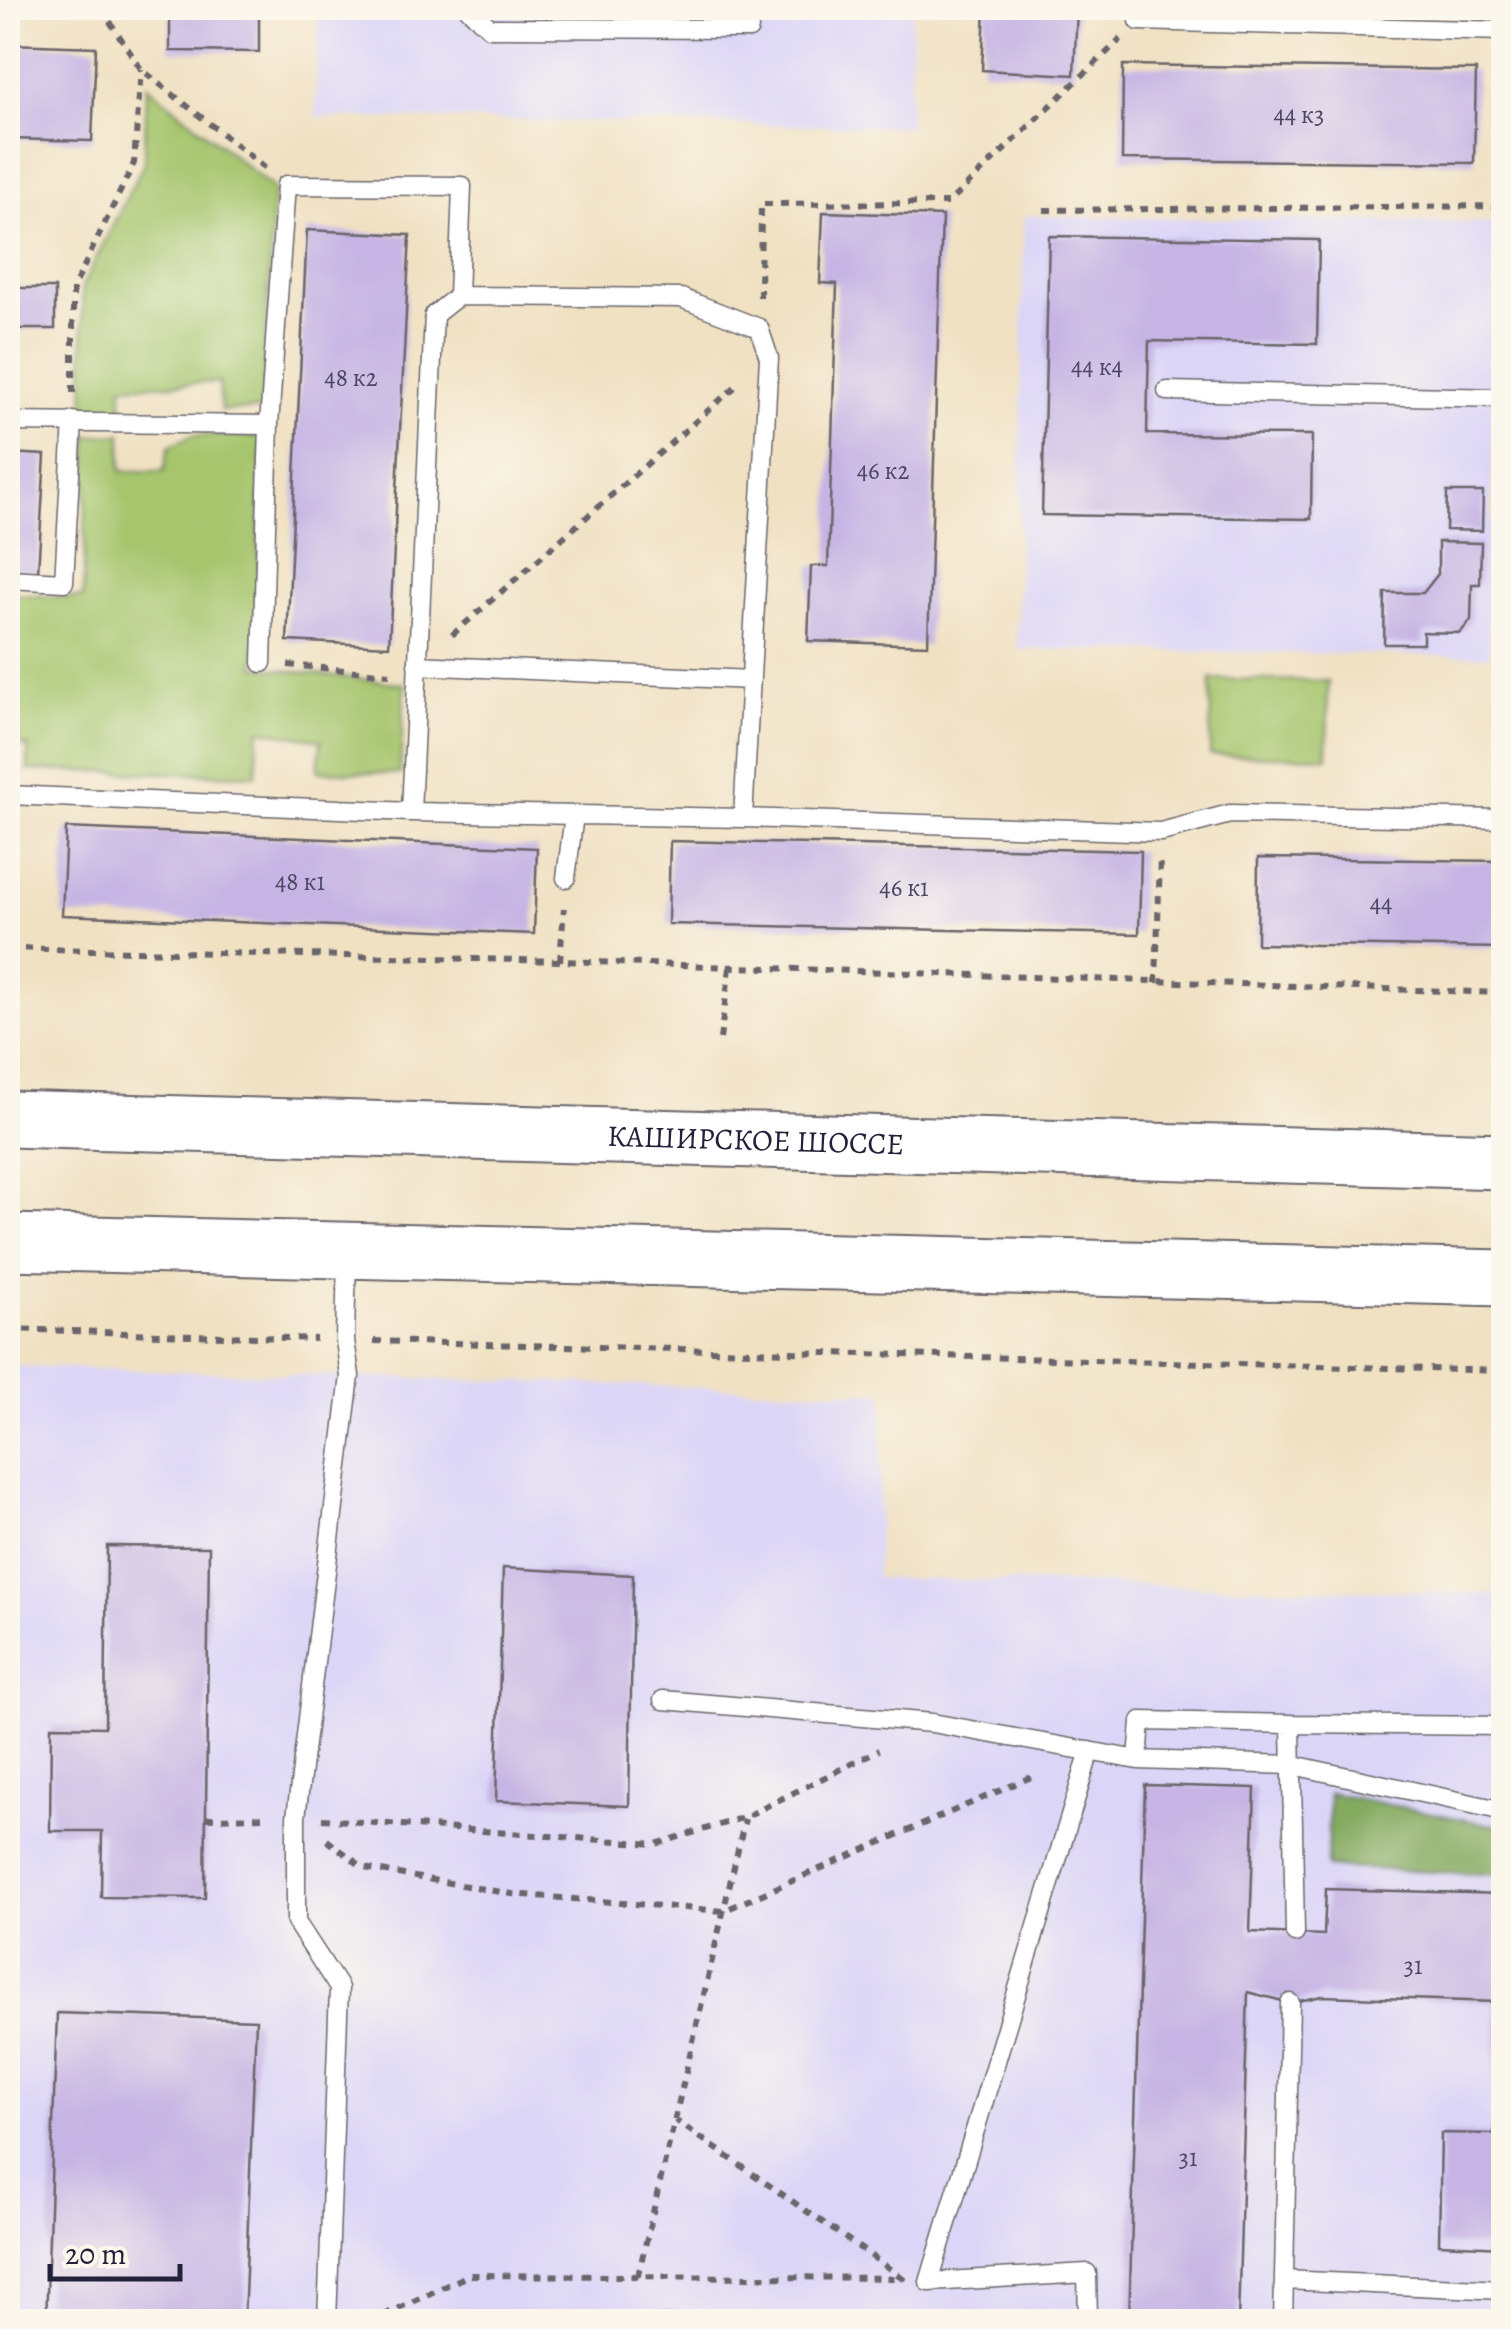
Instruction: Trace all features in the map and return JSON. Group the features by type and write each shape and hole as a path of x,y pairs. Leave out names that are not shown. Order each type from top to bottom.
{"main road":[{"name":"КАШИРСКОЕ ШОССЕ","path":"8,1119 1504,1161"},
{"path":"8,1242 1504,1278"}],"lane":[{"path":"468,8 490,28 748,29"},
{"path":"1139,14 1504,31"},
{"path":"262,663 269,425 286,185 462,186 458,296"},
{"path":"411,812 434,315 458,296 681,298 760,328 769,358 743,818"},
{"path":"1168,390 1504,398"},
{"path":"8,580 64,582 73,421"},
{"path":"8,422 269,425"},
{"path":"417,665 751,680"},
{"path":"10,795 411,812 1161,832 1230,814 1504,819"},
{"path":"566,878 574,814"},
{"path":"326,2322 339,1988 296,1922 296,1817 350,1376 345,1340 347,1250"},
{"path":"663,1700 932,1723 1138,1760 1292,1766 1504,1811"},
{"path":"1138,1760 1141,1721 1504,1726"},
{"path":"1292,1724 1295,1933"},
{"path":"1088,2322 1086,2273 929,2282 1090,1751"},
{"path":"1283,2322 1290,2002"},
{"path":"1284,2280 1504,2290"}],"path":[{"path":"100,8 141,69 286,185"},
{"path":"760,328 761,204 948,203 1139,14"},
{"path":"73,421 73,288 134,164 141,69"},
{"path":"1044,210 1504,206"},
{"path":"417,665 769,358"},
{"path":"262,663 392,674"},
{"path":"10,795 11,948 1504,993"},
{"path":"1156,982 1161,832"},
{"path":"560,962 566,878"},
{"path":"720,1039 730,968"},
{"path":"8,1330 1504,1371"},
{"path":"206,1818 296,1817 656,1844 745,1818 932,1723"},
{"path":"296,1817 364,1868 512,1894 723,1912 1090,1751"},
{"path":"638,2276 745,1818"},
{"path":"369,2322 469,2275 902,2278 675,2120"}],"shaded area":[{"path":"318,8 912,8 909,127 316,117"},
{"path":"1024,216 1496,223 1489,656 1017,649"},
{"path":"8,1356 11,1366 884,1393 876,1578 1503,1594 1503,2321 8,2321"}],"green space":[{"path":"147,85 274,189 262,410 221,410 219,382 122,386 122,412 85,411 82,287 144,163"},
{"path":"122,434 121,471 164,471 169,447 193,435 262,437 255,667 405,684 400,774 318,771 321,740 259,730 256,775 28,770 28,746 8,745 8,594 83,598 88,436"},
{"path":"1211,679 1328,681 1327,757 1210,755"},
{"path":"1329,1793 1503,1827 1503,1875 1327,1867"}],"building":[{"path":"170,8 259,8 259,52 170,51"},
{"path":"985,8 1077,8 1074,75 982,70"},
{"path":"8,44 96,47 92,141 8,139"},
{"path":"1123,65 1476,70 1474,163 1122,159"},
{"path":"823,212 942,216 928,645 808,641 811,566 828,566 837,284 820,283"},
{"path":"307,230 410,235 389,646 287,641"},
{"path":"1049,236 1319,240 1317,344 1149,341 1147,434 1312,435 1311,519 1042,515"},
{"path":"10,288 55,288 55,329 11,329"},
{"path":"8,453 45,455 38,572 8,570"},
{"path":"1447,492 1483,492 1482,531 1446,530"},
{"path":"1438,542 1481,543 1480,584 1472,584 1471,620 1460,633 1423,632 1423,644 1384,644 1385,593 1423,593 1438,574"},
{"path":"66,828 537,848 534,934 62,915"},
{"path":"670,841 1141,851 1139,934 668,924"},
{"path":"1258,858 1504,861 1504,948 1257,944"},
{"path":"107,1546 209,1547 205,1898 101,1897 102,1831 50,1831 51,1726 105,1727"},
{"path":"503,1568 633,1575 629,1806 496,1801"},
{"path":"1145,1785 1255,1788 1250,1932 1324,1935 1326,1889 1504,1894 1504,2247 1439,2244 1441,2133 1494,2134 1495,2002 1322,1996 1290,2003 1248,1992 1238,2322 1129,2322"},
{"path":"57,2013 256,2020 244,2322 46,2322"},
{"path":"505,2315 1055,2318 1055,2322 504,2322"}]}
